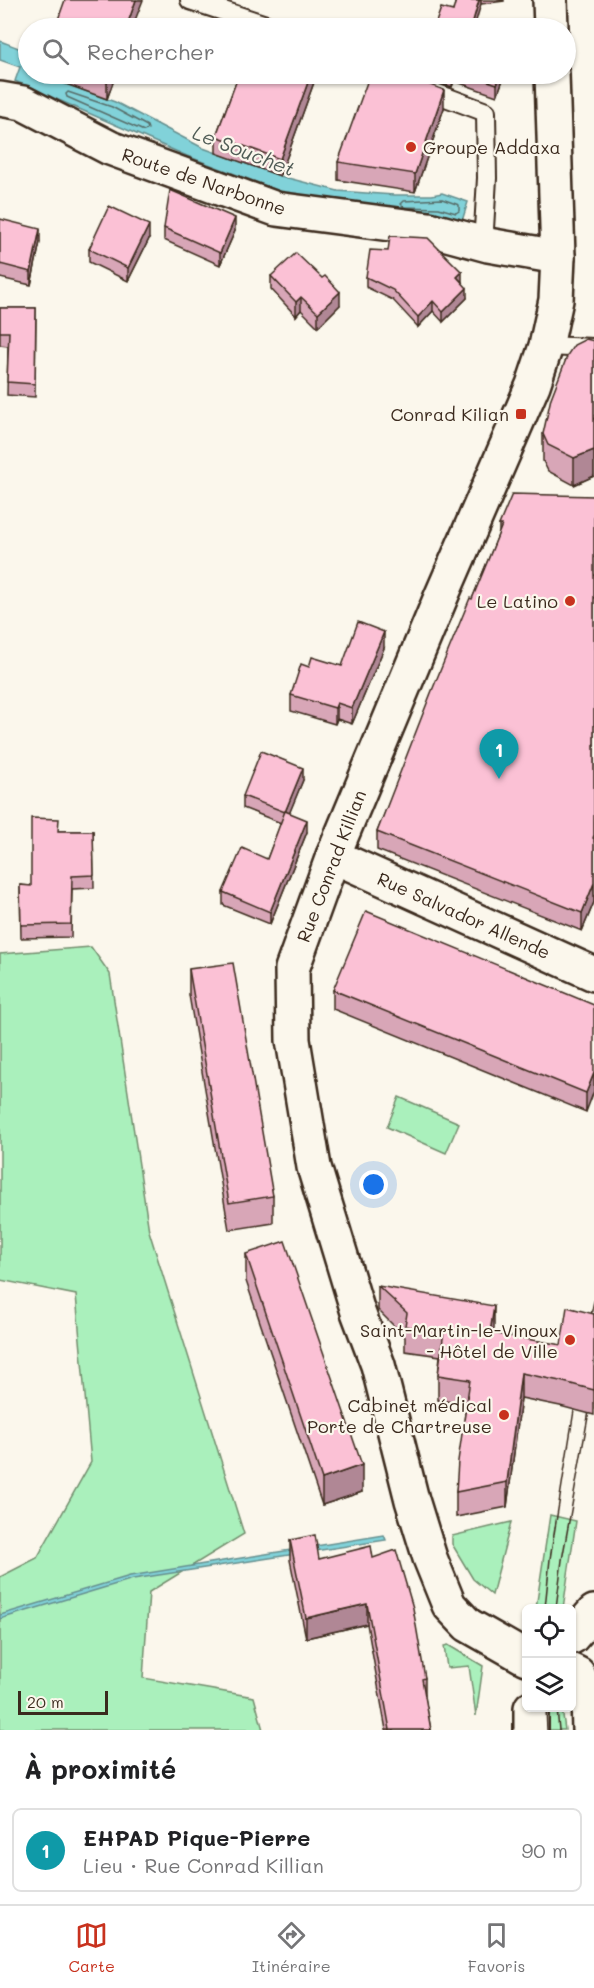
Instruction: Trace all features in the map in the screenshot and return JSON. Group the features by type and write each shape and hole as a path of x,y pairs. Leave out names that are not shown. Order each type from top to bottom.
{"street":[{"path":"550,0 551,18"},
{"name":"Rue Conrad Killian","path":"515,1652 468,1624 449,1605 430,1558 412,1500 378,1365 358,1312 314,1167 293,1040 292,969 333,856 441,597 533,386 546,346 556,300 558,257 552,84"},
{"name":"Route de Narbonne","path":"0,99 24,103 110,148 276,209 429,229 488,245 558,257"},
{"name":"Rue Salvador Allende","path":"333,856 594,974"},
{"path":"576,1632 594,1612"},
{"path":"576,1666 594,1655"},
{"path":"576,1672 588,1698 589,1730"},
{"path":"531,1712 531,1730"}],"lane":[{"path":"190,0 245,18"},
{"path":"411,84 486,112 487,184 484,228 488,245"},
{"path":"546,346 594,348"}],"green space":[{"path":"91,947 110,974 149,1231 244,1534 149,1592 143,1678 254,1697 263,1730 0,1730 0,1577 37,1558 91,1462 76,1295 0,1280 0,954"},
{"path":"399,1097 459,1123 446,1153 387,1127"},
{"path":"550,1515 576,1521 564,1604 537,1604"},
{"path":"511,1522 492,1595 473,1579 452,1544 452,1536"},
{"path":"448,1645 483,1666 476,1716 469,1666 447,1668 444,1646"},
{"path":"544,1712 563,1712 565,1730 538,1730"}],"water":[{"path":"0,41 18,48 18,66 0,60"},
{"path":"22,84 66,84 115,102 203,148 280,176 338,191 394,195 442,193 468,202 462,221 439,214 323,207 187,156"},
{"path":"384,1535 386,1540 133,1579 0,1619 0,1615 130,1576"}],"building":[{"path":"65,0 136,0 130,18 59,18"},
{"path":"456,0 479,0 474,18 438,18 441,8 453,11"},
{"path":"235,84 307,84 280,159 216,136"},
{"path":"366,84 428,84 444,90 415,174 338,162"},
{"path":"170,190 235,218 220,253 164,228"},
{"path":"109,206 149,225 128,268 89,249"},
{"path":"0,219 40,229 31,272 0,264"},
{"path":"390,236 428,238 462,272 457,277 467,288 443,312 433,301 418,317 393,290 366,277 370,250 388,251"},
{"path":"296,253 322,278 325,276 340,292 318,313 301,297 296,302 271,276"},
{"path":"0,308 36,308 35,384 7,382 9,332 0,332"},
{"path":"586,339 594,341 594,450 574,458 548,445 543,434 551,398 568,354 574,345"},
{"path":"512,494 594,496 594,883 582,913 377,832 431,693 502,525 499,525"},
{"path":"358,622 384,632 352,708 337,703 335,708 291,695 301,664 309,667 312,657 342,666"},
{"path":"261,751 303,768 285,812 243,796"},
{"path":"285,811 307,820 270,912 223,892 242,848 267,859"},
{"path":"31,818 59,819 58,831 93,831 94,875 72,876 71,924 21,925 20,885 31,886"},
{"path":"366,911 594,1005 594,1073 586,1093 333,990"},
{"path":"233,963 273,1196 229,1203 189,969"},
{"path":"285,1241 362,1465 322,1479 246,1254"},
{"path":"378,1286 494,1306 490,1333 561,1345 567,1307 594,1314 594,1390 521,1373 507,1482 456,1492 458,1461 470,1380 438,1375 444,1331 405,1326 407,1313"},
{"path":"315,1535 319,1559 371,1546 373,1558 396,1550 413,1608 431,1730 390,1730 367,1604 306,1618 290,1540"}],"tram line":[{"path":"588,1330 594,1301"},
{"path":"556,1604 562,1560 594,1384"},
{"path":"545,1604 550,1559 577,1392"},
{"path":"546,1712 547,1730"},
{"path":"557,1712 559,1730"}],"place":[{"name":"Groupe Addaxa","path":"411,147"},
{"name":"Conrad Kilian","path":"521,414"},
{"name":"Le Latino","path":"570,601"},
{"name":"EHPAD Pique-Pierre","path":"499,779"},
{"name":"Saint-Martin-le-Vinoux - Hôtel de Ville","path":"570,1340"},
{"name":"Cabinet médical Porte de Chartreuse","path":"504,1415"}],"water label":[{"name":"Le Souchet","path":"244,150"}]}
